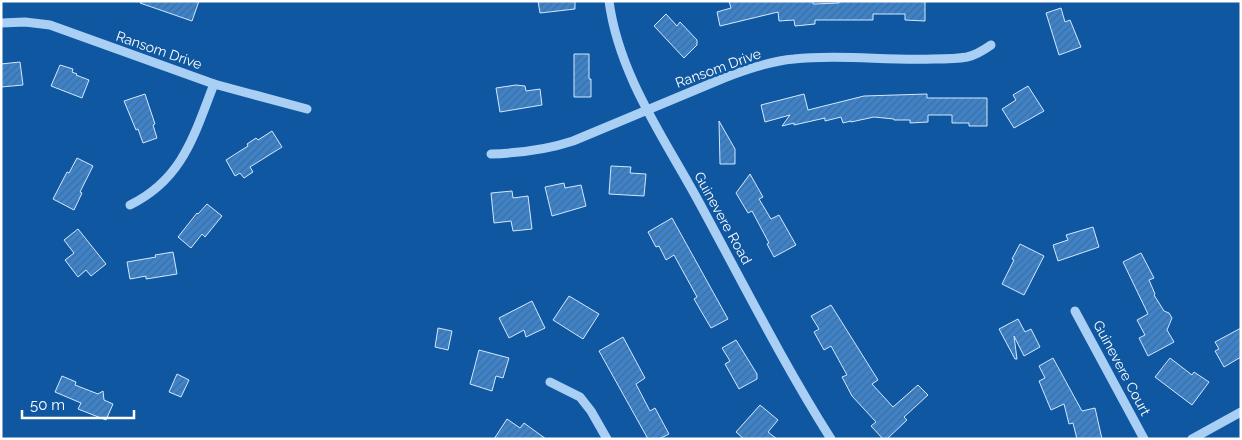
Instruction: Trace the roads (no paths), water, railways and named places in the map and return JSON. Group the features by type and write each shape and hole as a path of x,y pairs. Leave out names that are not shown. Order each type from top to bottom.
{"street":[{"name":"Guinevere Road","path":"609,1 625,61 646,109 831,439"},
{"name":"Ransom Drive","path":"1,23 25,22 50,25 214,84 307,109"},
{"name":"Ransom Drive","path":"491,154 531,151 557,146 608,128 646,109 741,71 773,62 820,58 954,59 973,55 991,45"},
{"path":"130,205 158,188 176,168 189,146 214,84"},
{"name":"Guinevere Court","path":"1076,311 1144,439"},
{"path":"550,382 580,397 591,411 606,439"},
{"path":"1192,439 1241,412"}]}
